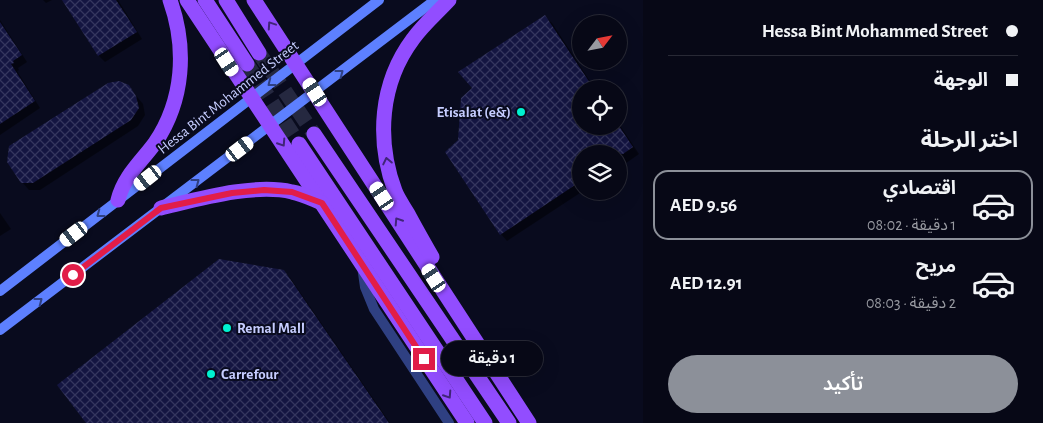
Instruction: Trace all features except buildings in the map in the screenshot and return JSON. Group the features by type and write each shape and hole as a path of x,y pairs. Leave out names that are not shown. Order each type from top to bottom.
{"main road":[{"path":"118,200 128,176 162,131 174,104 178,89 180,46 176,19 170,0"},
{"path":"187,0 467,423"},
{"path":"205,0 247,64"},
{"path":"226,0 259,53"},
{"path":"254,0 529,423"},
{"name":"Hessa Bint Mohammed Street","path":"0,291 379,0"},
{"path":"0,330 435,0"},
{"path":"449,0 412,39 396,68 386,99 384,146 386,161 396,193 474,331 487,360"},
{"path":"314,134 509,423"},
{"path":"299,144 485,423"},
{"path":"161,208 218,195 264,190 292,192 322,203"}],"street":[{"path":"361,263 365,288 371,302 449,423"}],"tunnel":[{"path":"259,53 314,134"},
{"path":"247,64 299,144"}],"place":[{"name":"Etisalat (e&)","path":"521,112"},
{"name":"Remal Mall","path":"227,328"},
{"name":"Carrefour","path":"211,374"}],"route":[{"path":"73,275 161,208 232,193 282,190 302,194 322,203 424,359"}]}
